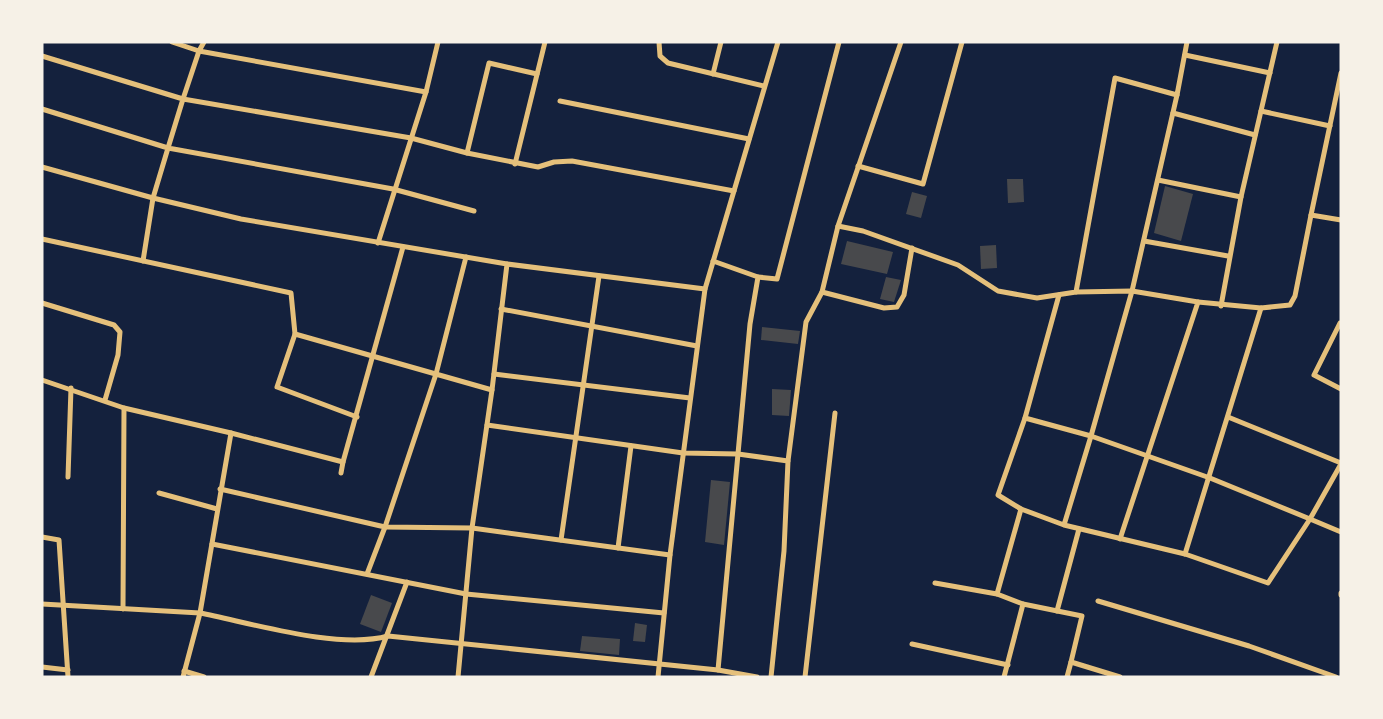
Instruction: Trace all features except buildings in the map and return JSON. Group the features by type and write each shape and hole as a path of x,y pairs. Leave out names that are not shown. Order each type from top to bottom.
{"street":[{"path":"172,42 199,51 426,92"},
{"path":"143,261 153,198 183,99 204,42"},
{"path":"378,243 393,189 426,92 438,42"},
{"path":"515,164 545,42"},
{"path":"659,42 660,56 668,63 764,86"},
{"path":"713,74 721,42"},
{"path":"658,677 670,555 705,290 777,42"},
{"path":"713,261 758,277 777,279 839,42"},
{"path":"771,677 784,552 788,461 806,322 822,292 838,226 901,42"},
{"path":"858,166 923,184 962,42"},
{"path":"1065,525 1132,291 1178,94 1187,42"},
{"path":"1221,306 1228,256 1277,42"},
{"path":"1185,55 1270,73"},
{"path":"42,56 183,99 411,138 515,164 538,167 554,162 572,161 734,191"},
{"path":"467,153 489,63 537,74"},
{"path":"838,226 863,231 958,265 998,291 1037,298 1076,292 1132,291 1221,306 1261,308 1290,305 1295,296 1341,73"},
{"path":"1076,292 1115,78 1178,94"},
{"path":"560,101 749,140"},
{"path":"42,109 168,148 393,189 474,210"},
{"path":"1261,111 1330,126"},
{"path":"1173,113 1255,135"},
{"path":"42,167 153,198 242,219 466,258 705,290"},
{"path":"1158,180 1241,197"},
{"path":"1311,215 1341,220"},
{"path":"42,239 291,293 295,334 277,387 357,417"},
{"path":"1144,241 1228,256"},
{"path":"340,473 403,247"},
{"path":"822,292 884,308 897,308 904,295 912,248"},
{"path":"367,574 385,527 435,374 466,258"},
{"path":"458,677 472,528 507,264"},
{"path":"561,540 599,276"},
{"path":"718,670 750,324 758,277"},
{"path":"1059,295 1025,418 998,495 1021,509 1065,525 1185,554 1268,583 1310,519 1341,464 1228,417"},
{"path":"1120,538 1198,302"},
{"path":"42,303 114,325 120,332 118,355 105,400"},
{"path":"1185,554 1261,308"},
{"path":"501,309 697,346"},
{"path":"1340,323 1314,375 1341,389"},
{"path":"295,334 492,390"},
{"path":"494,374 583,383 690,398"},
{"path":"42,380 71,388 124,408 343,462"},
{"path":"68,477 71,388"},
{"path":"123,609 124,408"},
{"path":"805,677 836,412"},
{"path":"1025,418 1148,455 1341,532"},
{"path":"487,425 683,453 738,454 788,461"},
{"path":"204,677 183,674 200,613 231,433"},
{"path":"618,548 631,446"},
{"path":"220,489 385,527 472,528 670,555"},
{"path":"159,493 217,509"},
{"path":"998,594 1021,509"},
{"path":"1057,611 1079,529"},
{"path":"42,537 59,540 66,606 68,677"},
{"path":"212,544 466,594 664,613"},
{"path":"371,677 407,582"},
{"path":"935,583 998,594 1023,604 1082,616 1067,677"},
{"path":"1098,601 1249,646 1336,677"},
{"path":"42,604 200,613 330,639 376,640 388,636 718,670 757,677"},
{"path":"1004,677 1023,604"},
{"path":"912,644 1008,665"},
{"path":"1071,662 1120,677"},
{"path":"42,667 68,670"}]}
